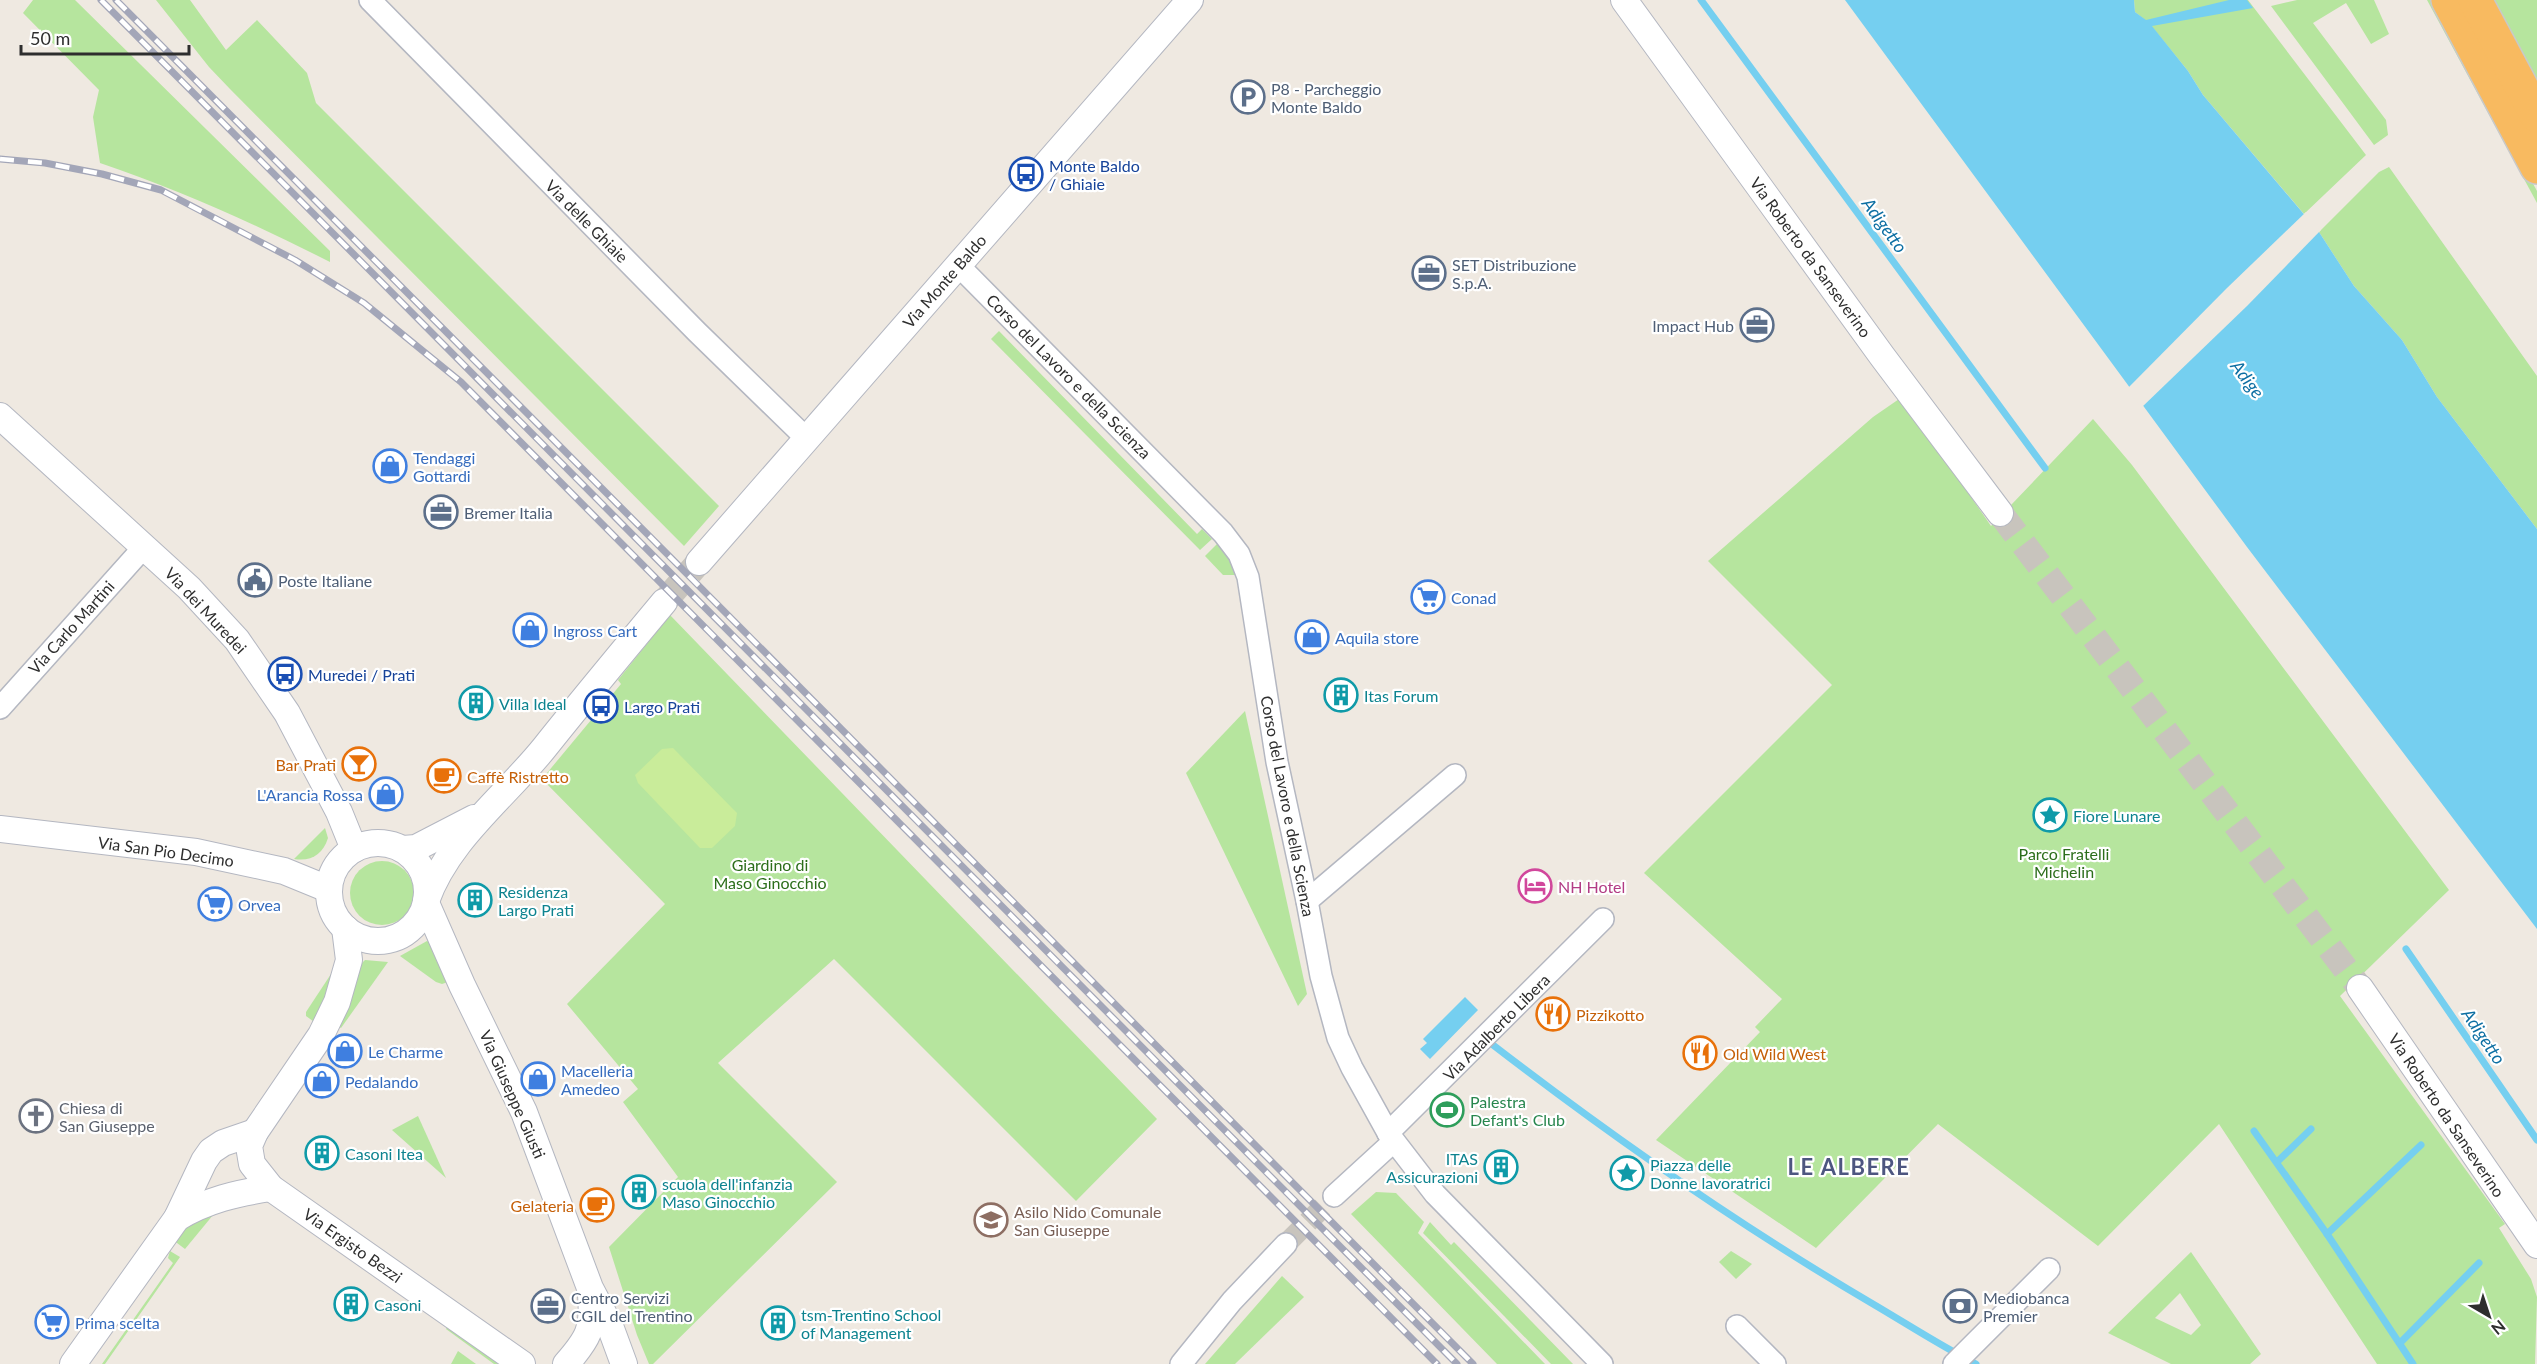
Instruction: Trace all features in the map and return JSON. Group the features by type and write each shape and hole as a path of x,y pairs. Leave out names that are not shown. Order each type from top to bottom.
{"highway":[{"path":"2448,0 2537,167"},
{"path":"2475,0 2537,116"}],"street":[{"name":"Via delle Ghiaie","path":"370,0 697,332 807,439"},
{"name":"Via Monte Baldo","path":"699,562 1190,0"},
{"name":"Via Roberto da Sanseverino","path":"1623,0 1882,356 2000,513"},
{"name":"Corso del Lavoro e della Scienza","path":"958,265 1215,525 1239,554 1250,590 1277,762 1321,976 1338,1038 1366,1098 1390,1137 1445,1205 1602,1364"},
{"name":"Via dei Muredei","path":"0,416 189,588 237,640 287,713 339,812 354,849"},
{"name":"Via Carlo Martini","path":"0,708 144,547"},
{"path":"485,812 416,848 404,849 380,843 367,844 354,849 340,861 330,878 328,889 336,918 345,928 368,940 394,939 416,923 434,878 446,860 485,812 545,747 664,602"},
{"path":"1307,901 1455,775"},
{"name":"Via San Pio Decimo","path":"0,829 200,852 284,872 328,889"},
{"path":"404,849 420,866 425,877 426,902"},
{"name":"Via Giuseppe Giusti","path":"426,902 462,985 524,1112 590,1288 610,1326 624,1364"},
{"name":"Via Adalberto Libera","path":"1334,1196 1603,920"},
{"path":"73,1364 177,1218 211,1150 222,1143 255,1132 307,1058 337,1002 349,960 345,928"},
{"name":"Via Roberto da Sanseverino","path":"2360,988 2536,1246"},
{"name":"Via Ergisto Bezzi","path":"255,1132 249,1146 252,1164 271,1188 522,1364"},
{"path":"177,1218 198,1206 220,1198 271,1188"},
{"path":"1181,1364 1232,1301 1286,1244"},
{"path":"1962,1356 2049,1269"},
{"name":"Via Giuseppe Giusti","path":"566,1364 588,1336 592,1326 590,1288"},
{"path":"1737,1326 1775,1364"}],"green space":[{"path":"33,0 75,0 330,251 330,262 217,208 100,163 93,117 99,90 23,13"},
{"path":"156,0 190,0 226,50 257,20 307,73 316,103 719,506 684,546 230,89 209,67"},
{"path":"2134,0 2248,0 2366,155 2304,214 2203,95 2188,71 2149,23 2135,12"},
{"path":"2297,0 2374,0 2389,34 2371,44 2346,3 2313,23 2386,120 2388,135 2374,145 2271,6"},
{"path":"2427,0 2433,0 2537,191 2537,203"},
{"path":"2490,0 2537,0 2537,89"},
{"path":"2389,167 2537,376 2537,529 2437,397 2402,340 2354,286 2319,232 2379,172"},
{"path":"999,331 1197,534 1202,529 1212,539 1200,550 991,339"},
{"name":"Parco Fratelli Michelin","path":"1902,397 1991,526 2093,419 2132,465 2449,890 2340,996 2505,1224 2499,1228 2531,1279 2537,1297 2535,1364 2377,1364 2219,1124 2098,1246 1938,1124 1816,1248 1656,1140 1760,1032 1755,1027 1782,999 1644,873 1832,685 1708,561 1873,417"},
{"path":"1217,544 1228,556 1235,575 1223,575 1205,556"},
{"name":"Giardino di Maso Ginocchio","path":"670,615 1157,1119 1076,1201 834,959 718,1063 837,1182 653,1364 649,1364 637,1335 609,1247 678,1177 623,1102 638,1089 567,1004 665,904 542,779 621,684 618,680"},
{"path":"1245,711 1307,994 1298,1006 1186,773"},
{"path":"673,748 737,813 735,826 712,848 700,848 638,783 635,775 662,749"},
{"path":"325,828 328,838 316,856 300,860 294,859"},
{"path":"382,861 400,866 405,870 409,875 414,893 409,911 405,916 400,920 382,925 364,920 359,916 355,911 350,893 355,875 359,870 364,866"},
{"path":"427,941 448,982 442,984 436,982 400,956"},
{"path":"365,960 388,962 341,1028 335,1024 361,964"},
{"path":"334,973 317,1024 306,1016 306,1012 331,974"},
{"path":"418,1116 446,1178 392,1130"},
{"path":"1376,1192 1396,1193 1424,1222 1418,1233 1545,1364 1497,1364 1351,1214"},
{"path":"218,1209 185,1249 173,1240 189,1221"},
{"path":"1430,1222 1451,1245 1454,1242 1573,1364 1551,1364 1423,1233"},
{"path":"170,1251 180,1257 105,1364 102,1364 173,1263 168,1258"},
{"path":"1731,1251 1752,1264 1736,1279 1719,1262"},
{"path":"2191,1252 2261,1354 2250,1364 2171,1364 2108,1333","holes":["2180,1293 2201,1325 2191,1335 2155,1318"]},
{"path":"1282,1276 1304,1297 1235,1364 1205,1364"},
{"path":"449,1324 500,1361 494,1364 446,1329"},
{"path":"458,1351 476,1364 451,1364"}],"water":[{"name":"Adige","path":"1845,0 2134,0 2135,12 2146,20 2229,0 2247,0 2253,8 2152,26 2188,71 2203,95 2319,232 2354,286 2402,340 2437,397 2537,529 2537,929 2247,547"},
{"path":"1465,997 1478,1010 1430,1059 1420,1049 1427,1043 1423,1039"}],"pier":[{"path":"2306,212 2321,230 2247,306 2141,408 2127,389"}],"waterway":[{"name":"Adigetto","path":"1701,0 2045,468"},
{"name":"Adigetto","path":"2406,949 2537,1140"},
{"path":"1493,1045 1632,1148 1726,1213 1823,1274 1976,1364"},
{"path":"2277,1162 2311,1129"},
{"path":"2254,1131 2327,1234 2413,1364"},
{"path":"2327,1234 2421,1145"},
{"path":"2400,1343 2479,1263"}],"tunnel":[{"path":"2000,513 2360,988"},
{"path":"664,602 699,562"},
{"path":"1286,1244 1334,1196"}],"railway":[{"path":"101,0 1457,1364"},
{"path":"116,0 1473,1364"},
{"path":"0,159 45,163 102,174 161,190 295,260 364,303 461,382 1437,1364"}],"place":[{"name":"P8 - Parcheggio Monte Baldo","path":"1248,97"},
{"name":"Monte Baldo / Ghiaie","path":"1026,174"},
{"name":"SET Distribuzione S.p.A.","path":"1429,273"},
{"name":"Impact Hub","path":"1757,325"},
{"name":"Tendaggi Gottardi","path":"390,466"},
{"name":"Bremer Italia","path":"441,512"},
{"name":"Poste Italiane","path":"255,580"},
{"name":"Conad","path":"1428,597"},
{"name":"Ingross Cart","path":"530,630"},
{"name":"Aquila store","path":"1312,637"},
{"name":"Muredei / Prati","path":"285,674"},
{"name":"Itas Forum","path":"1341,695"},
{"name":"Villa Ideal","path":"476,703"},
{"name":"Largo Prati","path":"601,706"},
{"name":"Bar Prati","path":"359,764"},
{"name":"Caffè Ristretto","path":"444,776"},
{"name":"L'Arancia Rossa","path":"386,794"},
{"name":"Fiore Lunare","path":"2050,815"},
{"name":"NH Hotel","path":"1535,886"},
{"name":"Residenza Largo Prati","path":"475,900"},
{"name":"Orvea","path":"215,904"},
{"name":"Pizzikotto","path":"1553,1014"},
{"name":"Le Charme","path":"345,1051"},
{"name":"Old Wild West","path":"1700,1053"},
{"name":"Macelleria Amedeo","path":"538,1079"},
{"name":"Pedalando","path":"322,1081"},
{"name":"Palestra Defant's Club","path":"1447,1110"},
{"name":"Chiesa di San Giuseppe","path":"36,1116"},
{"name":"Casoni Itea","path":"322,1153"},
{"name":"ITAS Assicurazioni","path":"1501,1167"},
{"name":"Piazza delle Donne lavoratrici","path":"1627,1173"},
{"name":"scuola dell'infanzia Maso Ginocchio","path":"639,1192"},
{"name":"Gelateria","path":"597,1205"},
{"name":"Asilo Nido Comunale San Giuseppe","path":"991,1220"},
{"name":"Casoni","path":"351,1304"},
{"name":"Centro Servizi CGIL del Trentino","path":"548,1306"},
{"name":"Mediobanca Premier","path":"1960,1306"},
{"name":"Prima scelta","path":"52,1322"},
{"name":"tsm-Trentino School of Management","path":"778,1323"}],"district":[{"name":"LE ALBERE","path":"1849,1166"}]}
